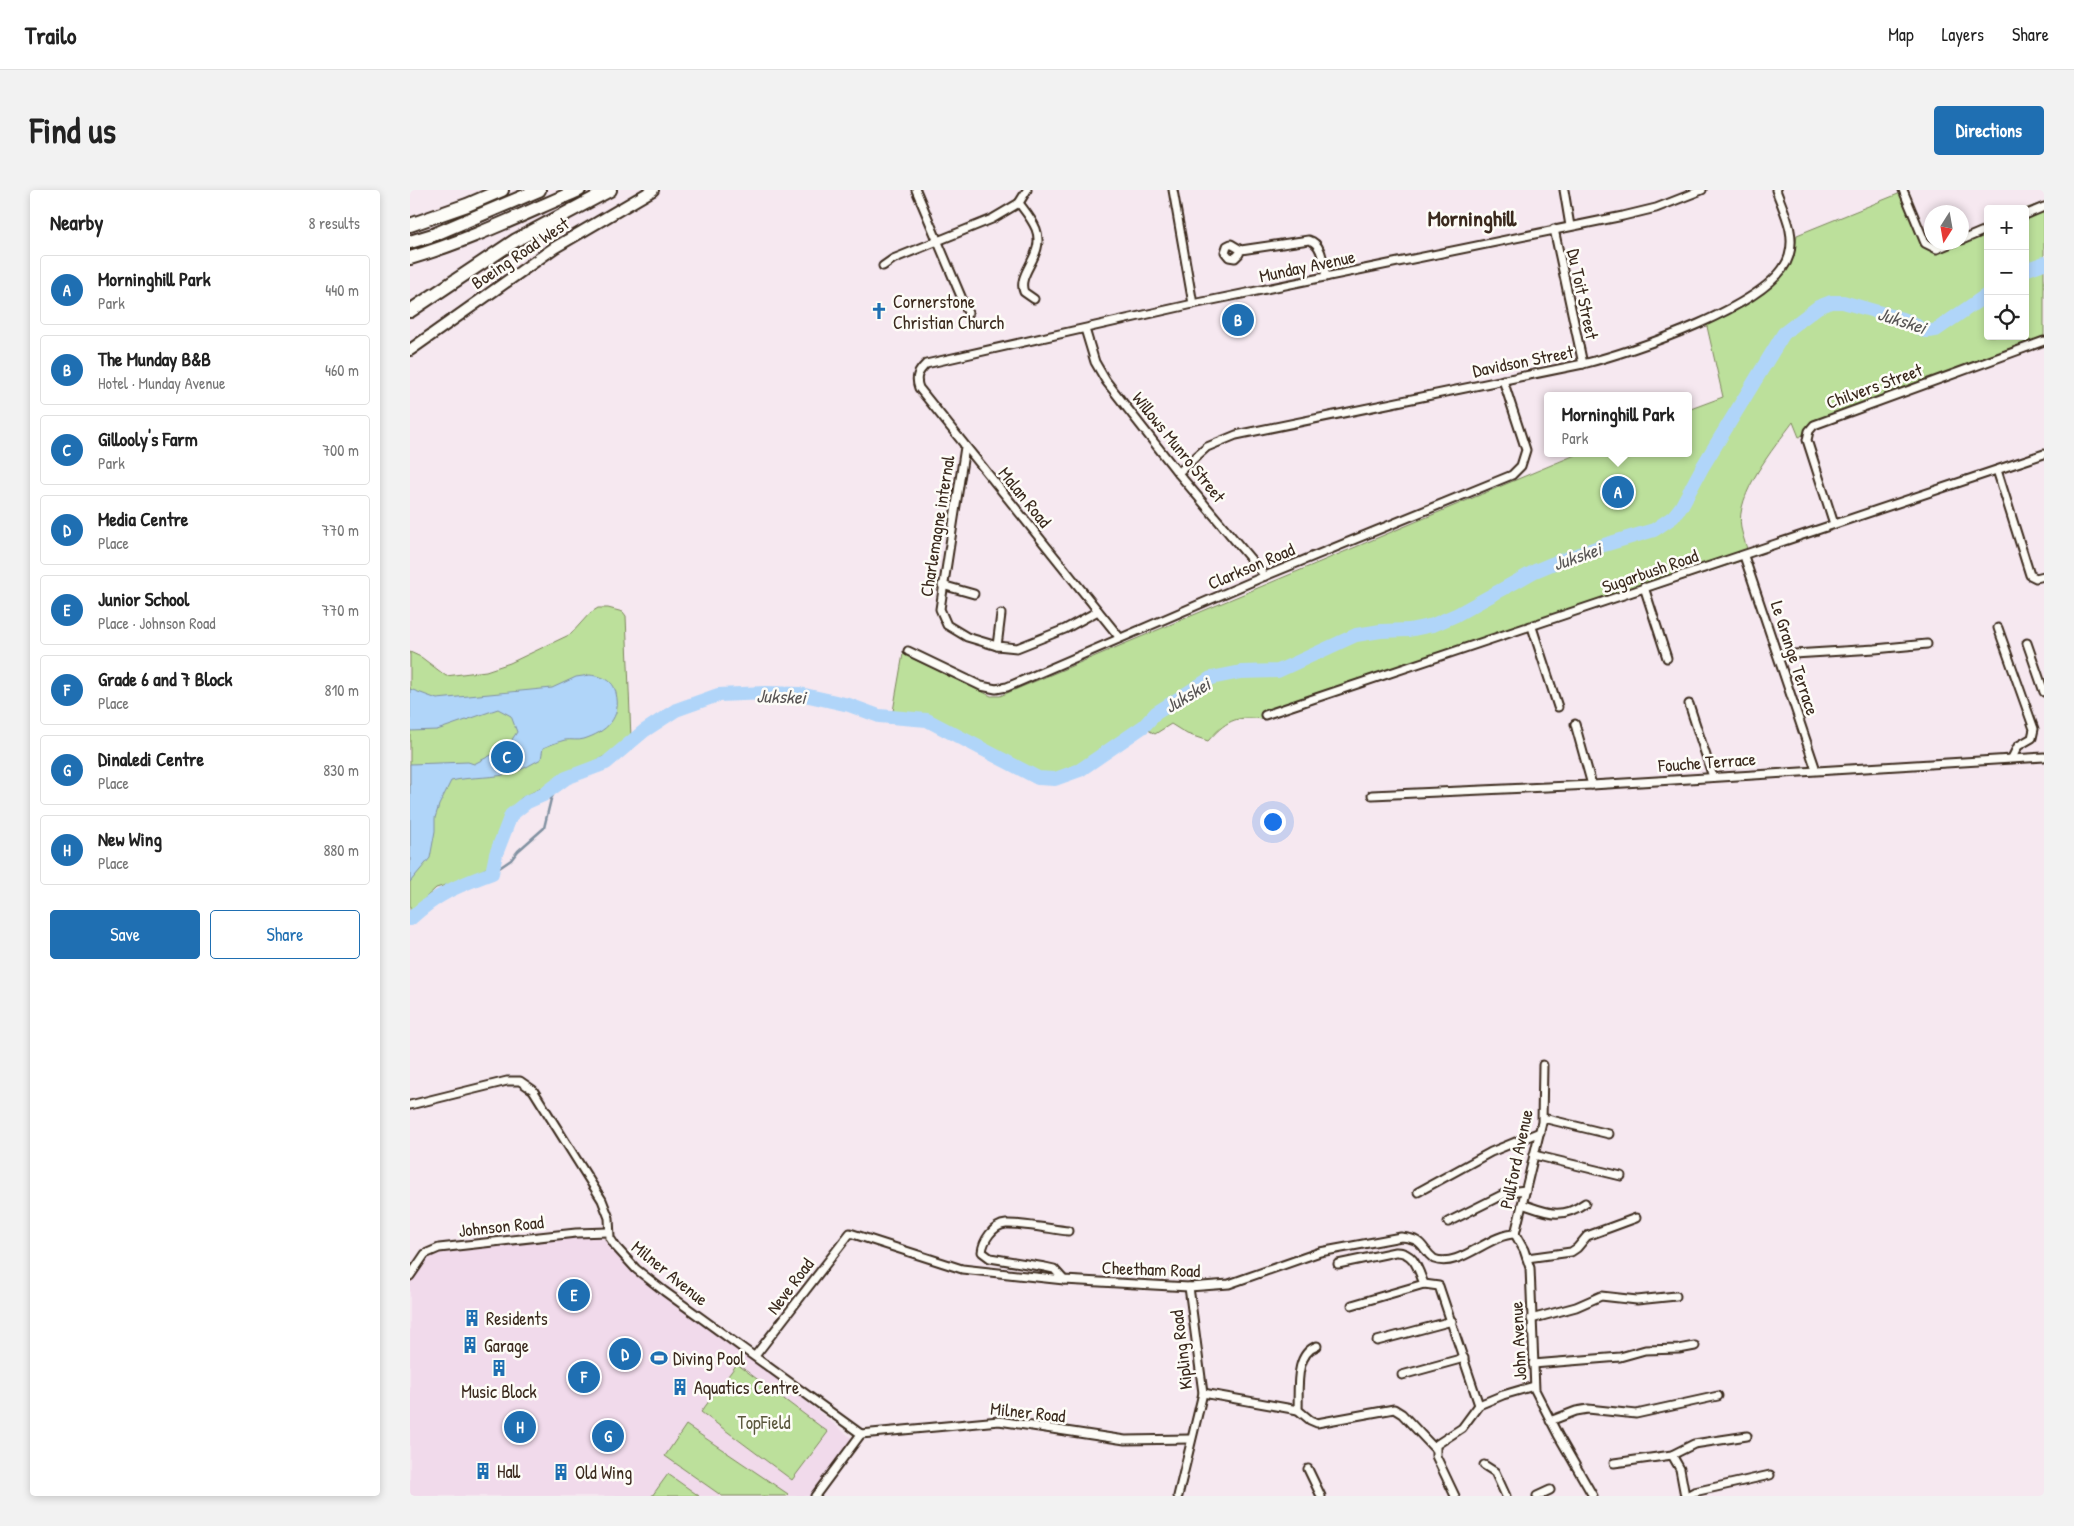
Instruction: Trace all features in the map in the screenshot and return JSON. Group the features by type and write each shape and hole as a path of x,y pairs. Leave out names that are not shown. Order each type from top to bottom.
{"highway":[{"path":"410,225 467,205 502,190"},
{"path":"410,242 434,235 539,190"},
{"path":"410,258 434,251 493,228 579,190"},
{"path":"410,311 516,240 610,190"}],"main road":[{"name":"Boeing Road West","path":"410,350 554,248 653,190"}],"street":[{"path":"916,190 968,313"},
{"path":"883,266 893,259 992,219 1019,203 1027,190"},
{"path":"1173,190 1193,304"},
{"path":"1564,190 1570,226"},
{"name":"Munday Avenue","path":"918,371 926,364 1193,304 1656,208 1702,190"},
{"name":"Davidson Street","path":"1178,473 1207,447 1231,436 1583,364 1613,356 1694,326 1746,300 1774,279 1788,259 1792,242 1791,230 1776,190"},
{"path":"1903,190 1924,241"},
{"path":"1019,203 1032,221 1039,239 1035,258 1023,283 1024,292 1034,299"},
{"path":"2029,213 2044,207"},
{"name":"Du Toit Street","path":"1554,230 1583,364"},
{"path":"1969,237 1984,231"},
{"path":"1241,250 1309,240 1314,241 1320,248 1326,277"},
{"name":"Willows Munro Street","path":"1085,329 1095,362 1101,374 1178,473 1265,576"},
{"name":"Chilvers Street","path":"1834,524 1808,440 1809,431 1814,425 2044,341"},
{"name":"Malan Road","path":"918,371 917,380 920,388 1120,638"},
{"name":"Clarkson Road","path":"908,651 981,686 996,689 1016,684 1265,576 1504,478 1518,470 1524,460 1526,450 1503,380"},
{"name":"Charlemagne internal","path":"965,446 942,585 940,609 947,625 967,636 997,646 1017,648 1065,629 1098,611"},
{"name":"Sugarbush Road","path":"1265,716 2044,454"},
{"path":"1997,470 2030,575 2036,578 2044,576"},
{"name":"Le Grange Terrace","path":"1744,556 1816,770"},
{"path":"942,585 974,594"},
{"path":"1644,587 1667,658"},
{"path":"997,646 1001,614"},
{"path":"1532,627 1558,707"},
{"path":"1998,628 2034,729 2032,738 2018,746 2012,758"},
{"path":"2027,643 2044,692"},
{"path":"1778,655 1926,644"},
{"path":"1689,704 1713,777"},
{"path":"1575,724 1592,785"},
{"name":"Fouche Terrace","path":"1372,795 1592,785 2044,757"},
{"name":"Pullford Avenue","path":"1515,1234 1543,1118 1543,1065"},
{"name":"Milner Avenue","path":"410,1105 507,1081 525,1083 533,1090 602,1200 607,1212 608,1232 616,1248 646,1278 861,1434"},
{"path":"1543,1118 1609,1134"},
{"path":"1418,1192 1491,1152 1540,1132"},
{"path":"1534,1155 1621,1176"},
{"path":"1448,1222 1508,1192 1526,1190"},
{"path":"1522,1204 1557,1214 1567,1213 1585,1203"},
{"path":"1527,1258 1571,1252 1587,1236 1636,1218"},
{"path":"1064,1280 1054,1269 985,1256 982,1252 982,1246 987,1236 996,1228 1006,1224 1068,1231"},
{"name":"Johnson Road","path":"410,1276 425,1254 439,1248 576,1233 608,1232"},
{"name":"Cheetham Road","path":"850,1233 956,1268 1064,1280 1189,1288 1229,1284 1320,1252 1401,1237 1414,1239 1426,1248 1431,1257 1440,1261 1452,1260 1496,1239 1515,1234"},
{"name":"Neve Road","path":"755,1356 850,1233"},
{"name":"John Avenue","path":"1515,1234 1527,1258 1530,1275 1534,1386 1550,1421 1593,1496"},
{"path":"1338,1264 1395,1252 1405,1252 1413,1259 1424,1284"},
{"path":"1352,1305 1424,1284 1436,1284 1441,1288 1479,1405"},
{"name":"Kipling Road","path":"1178,1496 1190,1439 1203,1393 1189,1288"},
{"path":"1531,1318 1576,1307 1600,1296 1637,1300 1676,1296"},
{"path":"1377,1341 1452,1321"},
{"path":"1298,1410 1301,1364 1308,1349 1317,1346"},
{"path":"1533,1364 1620,1357 1644,1350 1679,1349 1695,1346"},
{"path":"1402,1375 1464,1358"},
{"path":"1435,1448 1438,1443 1462,1428 1479,1405 1503,1395 1534,1386"},
{"path":"1203,1393 1298,1410 1317,1423 1394,1409 1402,1414 1435,1448 1436,1456 1455,1496"},
{"path":"1550,1421 1583,1410 1636,1414 1718,1396"},
{"name":"Milner Road","path":"861,1434 999,1421 1126,1440 1190,1439"},
{"path":"815,1496 861,1434"},
{"path":"1614,1463 1672,1454 1694,1444 1746,1436"},
{"path":"1672,1454 1680,1469 1686,1496 1694,1492 1770,1475"},
{"path":"1484,1464 1495,1472 1506,1496"},
{"path":"1308,1469 1321,1496"},
{"path":"1537,1496 1550,1490"}],"shaded area":[{"path":"593,1235 604,1239 647,1283 757,1362 854,1440 811,1496 410,1496 410,1282 417,1268 426,1257 447,1250"}],"green space":[{"path":"1908,190 1924,232 1924,250 1969,250 1969,232 1984,227 1984,340 2029,340 2029,208 2044,202 2044,342 1829,421 1799,437 1793,422 1758,472 1744,501 1741,528 1750,558 1262,719 1245,718 1231,721 1208,741 1187,734 1171,724 1155,734 1143,727 1080,770 1055,779 1038,778 927,720 892,717 903,654 991,696 1000,696 1570,457 1692,457 1692,409 1723,397 1706,322 1764,288 1786,265 1793,251 1797,235"},
{"path":"598,608 608,608 623,612 626,616 631,738 617,750 521,798 510,810 494,856 488,867 463,880 436,888 410,912 410,652 421,657 446,676 486,671 510,663 571,634 590,613"},
{"name":"TopField","path":"737,1364 828,1432 792,1480 701,1412"},
{"path":"686,1425 788,1494 786,1496 722,1496 665,1456"},
{"path":"668,1474 699,1496 652,1496"}],"water":[{"path":"590,675 607,680 615,688 617,710 610,723 599,732 582,740 565,740 543,748 541,759 515,772 500,776 451,781 435,818 435,831 430,858 410,882 410,764 468,762 474,764 507,747 517,732 511,716 498,709 437,730 410,731 410,689 437,699 552,688 576,677"}],"waterway":[{"name":"Jukskei","path":"2029,269 2044,263"},
{"name":"Jukskei","path":"410,919 439,896 492,873 496,854 511,815 527,802 543,795 566,778 606,763 644,731 676,710 718,695 800,694 849,705 879,716 927,720 1038,778 1055,779 1080,770 1144,726 1156,713 1211,678 1241,672 1278,671 1356,635 1381,631 1409,630 1433,625 1456,615 1535,571 1604,545 1654,530 1673,517 1681,507 1703,466 1784,333 1818,307 1831,302 1843,302 1909,321 1923,330 1930,331 1936,330 1987,295"},
{"path":"492,873 511,860 518,851 544,828 551,799 557,787 566,778"}],"place":[{"name":"Cornerstone Christian Church","path":"879,311"},
{"name":"The Munday B&B","path":"1238,320"},
{"name":"Morninghill Park","path":"1618,492"},
{"name":"Gillooly's Farm","path":"507,757"},
{"name":"Junior School","path":"574,1295"},
{"name":"Residents","path":"472,1318"},
{"name":"Garage","path":"470,1345"},
{"name":"Media Centre","path":"625,1354"},
{"name":"Diving Pool","path":"659,1358"},
{"name":"Music Block","path":"499,1368"},
{"name":"Grade 6 and 7 Block","path":"584,1377"},
{"name":"Aquatics Centre","path":"680,1387"},
{"name":"New Wing","path":"520,1427"},
{"name":"Dinaledi Centre","path":"608,1436"},
{"name":"Hall","path":"483,1471"},
{"name":"Old Wing","path":"561,1472"}],"district":[{"name":"Morninghill","path":"1472,218"}]}
